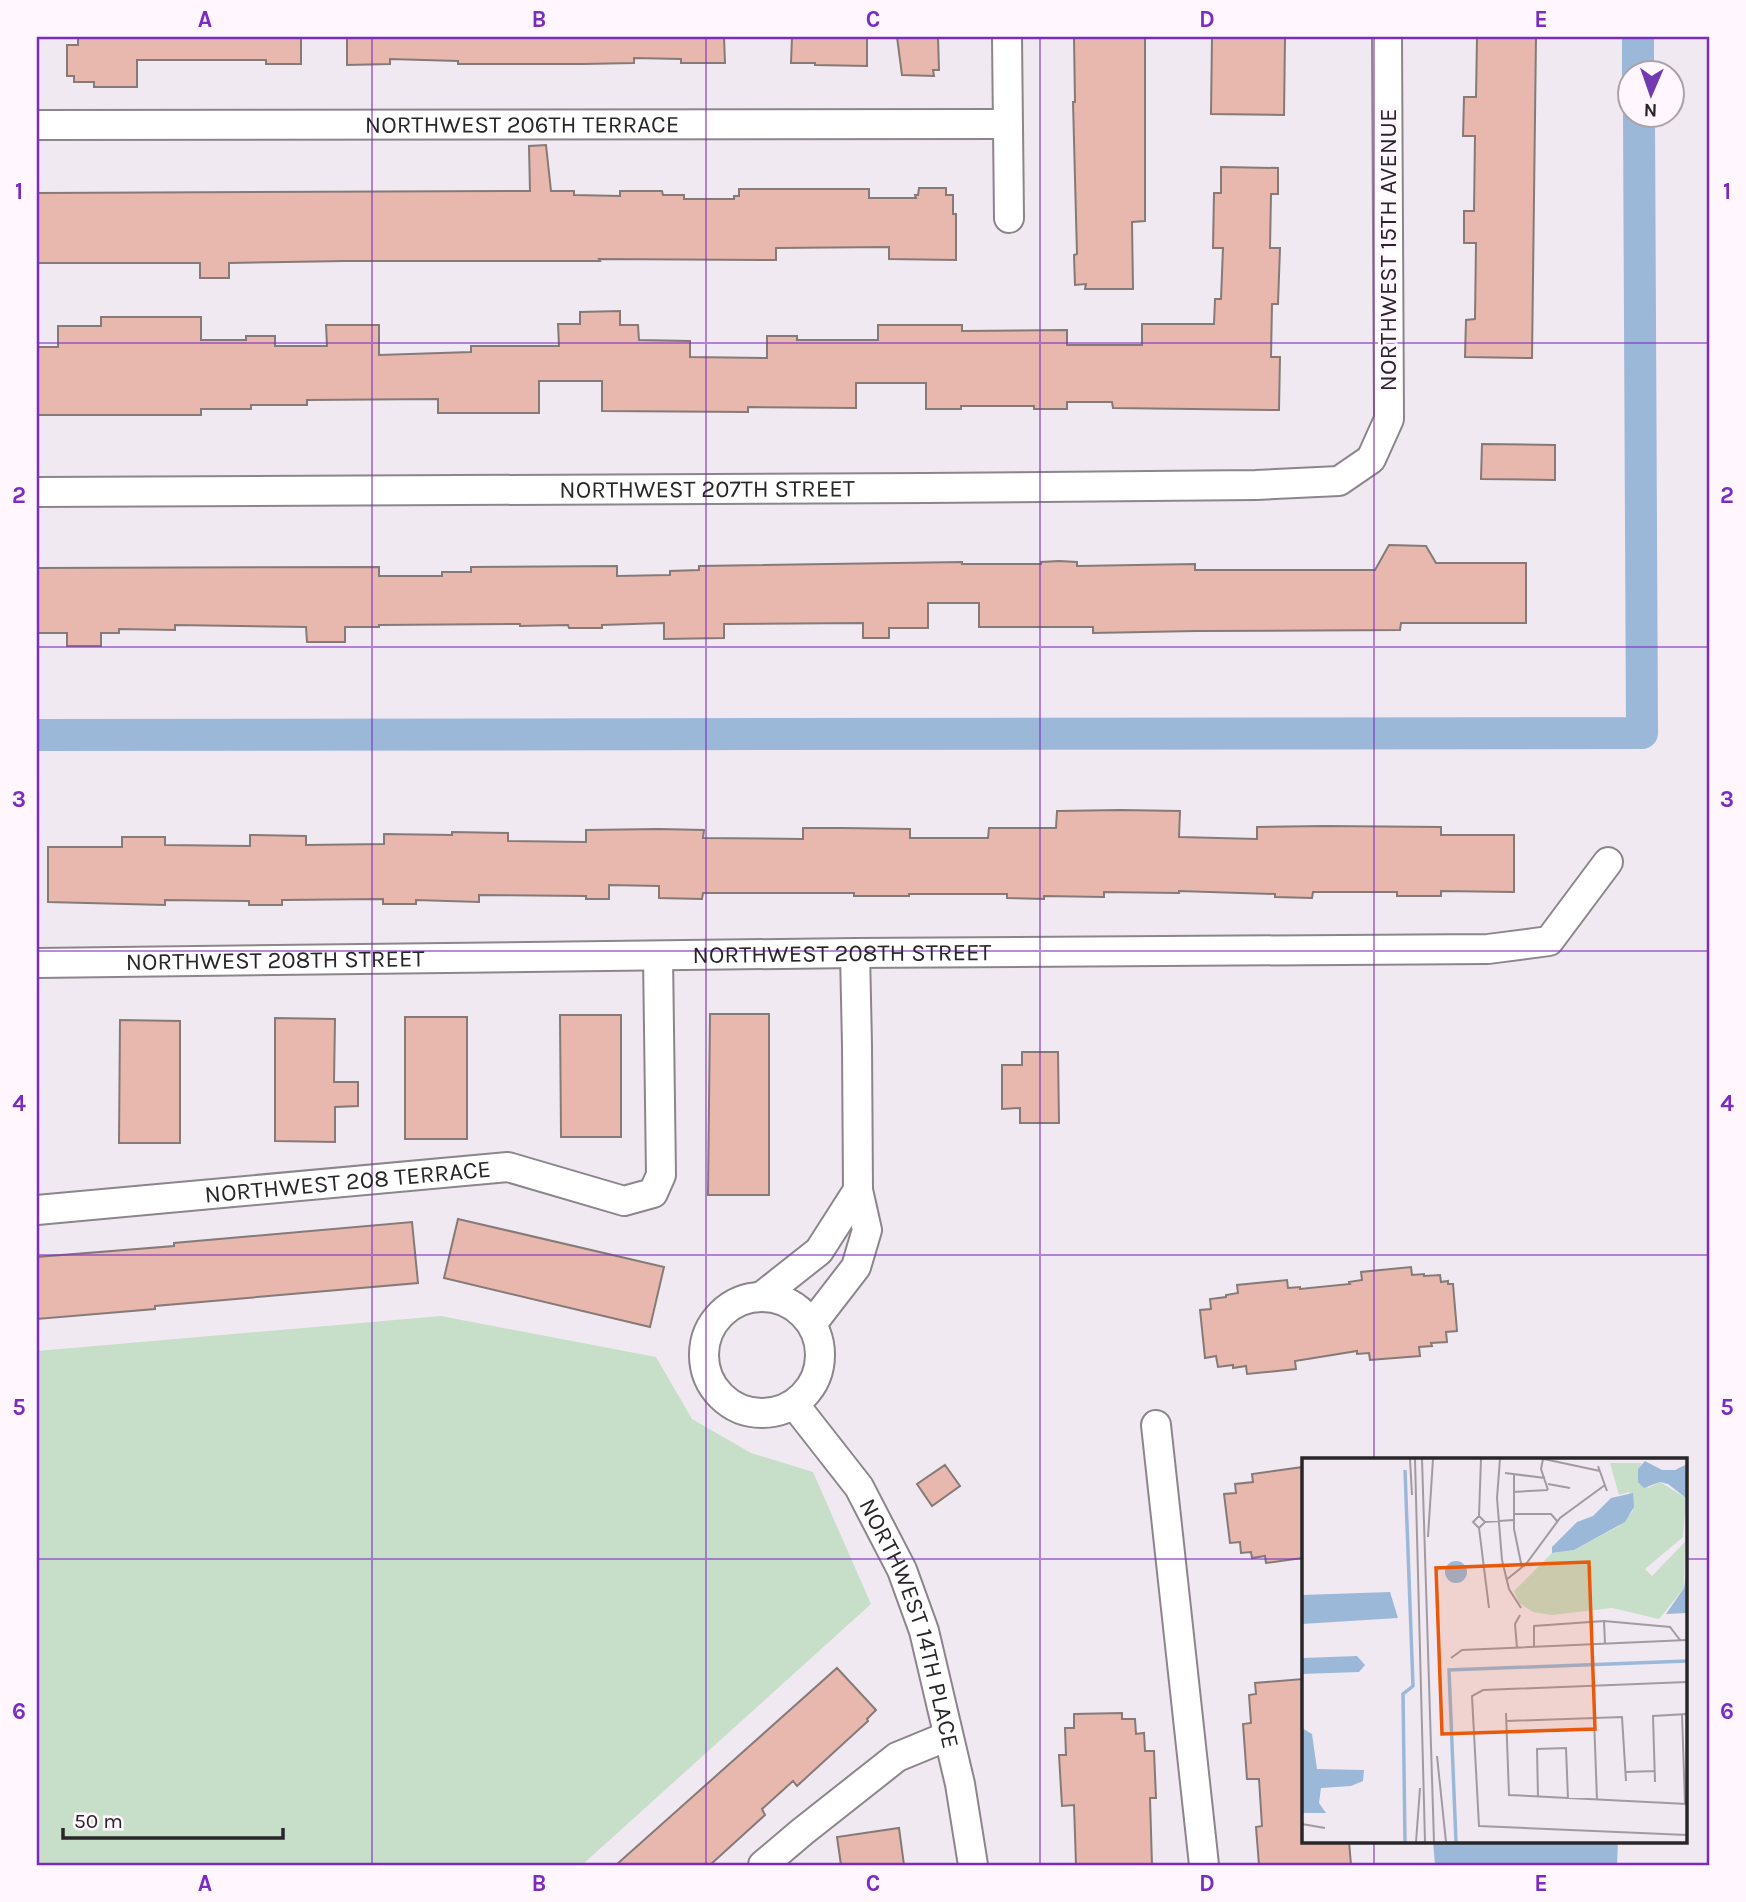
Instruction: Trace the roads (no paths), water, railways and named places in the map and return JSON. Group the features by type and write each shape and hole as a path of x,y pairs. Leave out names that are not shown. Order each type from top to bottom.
{"street":[{"path":"1007,37 1009,218"},
{"name":"NORTHWEST 15TH AVENUE","path":"1371,459 1389,419 1387,37"},
{"name":"NORTHWEST 206TH TERRACE","path":"37,125 1006,124"},
{"name":"NORTHWEST 207TH STREET","path":"37,492 1256,485 1339,481 1371,459"},
{"name":"NORTHWEST 208TH STREET","path":"37,963 855,953 1488,949 1549,941 1608,862"},
{"path":"813,1324 856,1267 867,1230 858,1190 855,953"},
{"name":"NORTHWEST 208 TERRACE","path":"37,1210 508,1167 624,1202 653,1193 661,1175 658,956"},
{"path":"762,1296 819,1251 858,1190"},
{"path":"762,1296 782,1299 799,1309 813,1324 820,1340 821,1359 817,1377 808,1392 794,1404 777,1412 759,1413 739,1409 723,1398 710,1382 704,1363 705,1343 712,1325 725,1309 742,1300 762,1296"},
{"name":"NORTHWEST 14TH PLACE","path":"794,1404 859,1487 902,1570 924,1631 960,1784 973,1865"},
{"path":"1156,1426 1204,1865"},
{"path":"767,1864 802,1832 897,1757 948,1736"}],"water":[{"path":"1433,1842 1618,1842 1617,1865 1435,1865"}],"waterway":[{"path":"1638,37 1638,60"},
{"path":"37,735 1642,733 1639,130"}]}
